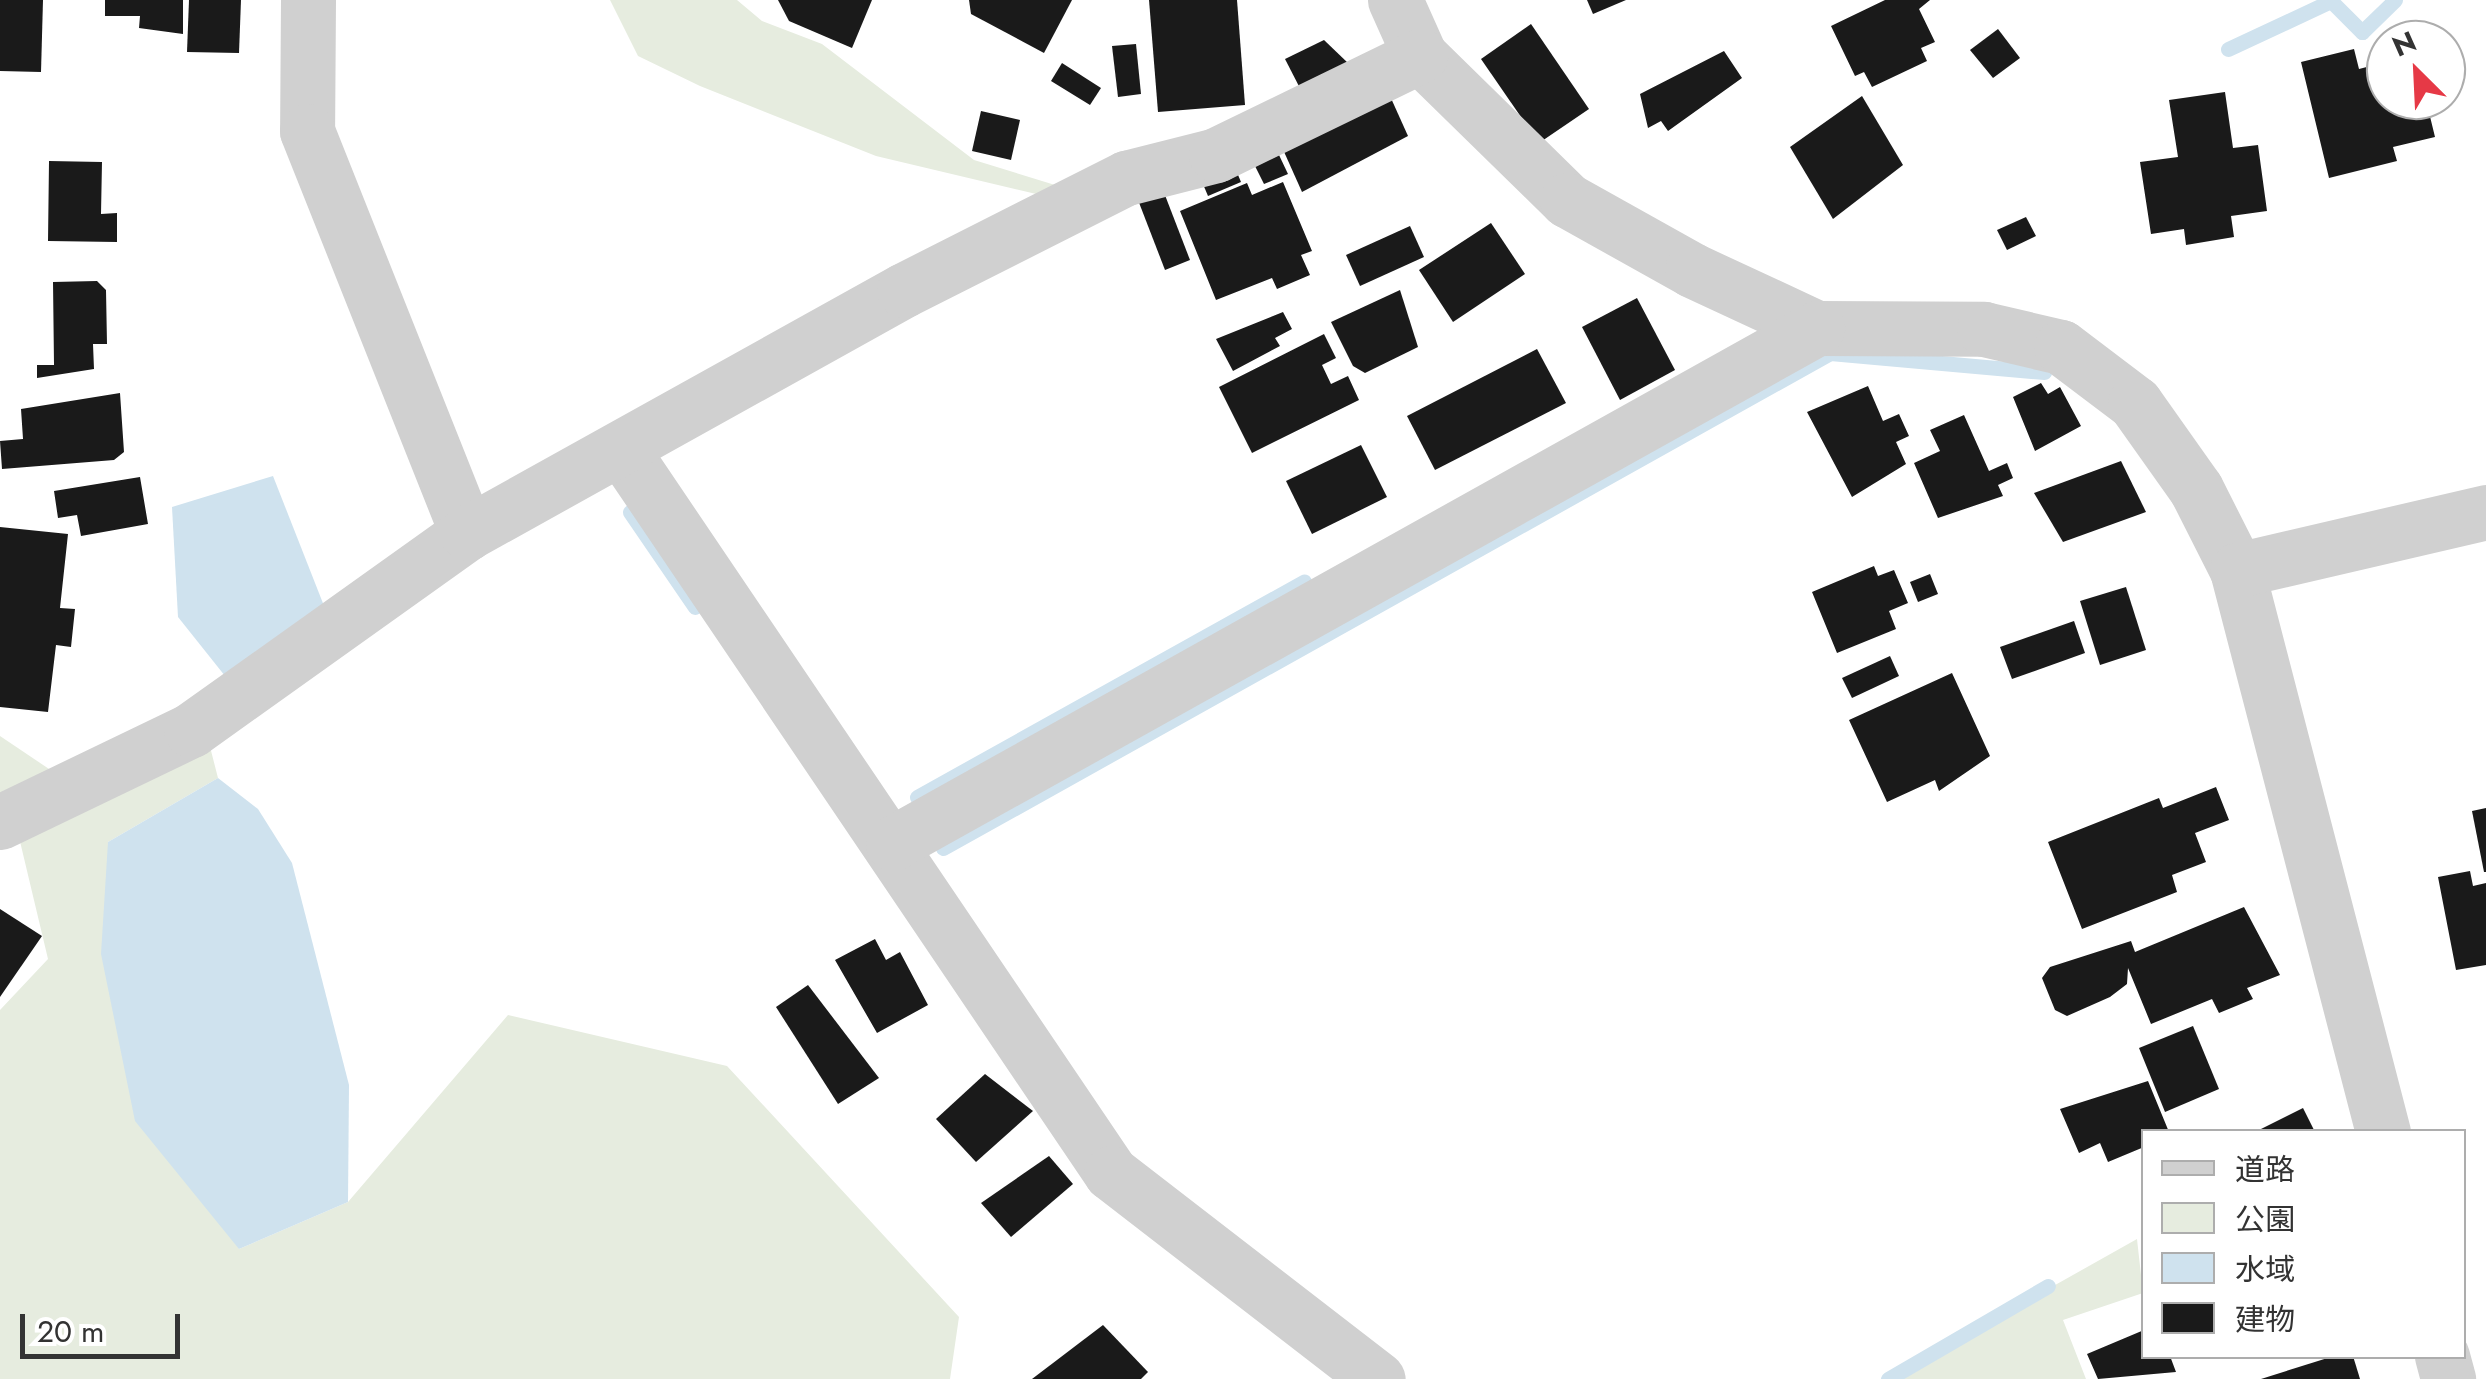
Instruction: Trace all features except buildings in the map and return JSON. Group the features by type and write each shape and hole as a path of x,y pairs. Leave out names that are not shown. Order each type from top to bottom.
{"street":[{"path":"308,0 307,131 467,532"},
{"path":"1395,0 1420,56 1567,200 1817,328 1984,329 2061,346 2135,403 2196,489 2237,570 2382,1129"},
{"path":"0,822 191,730 467,532 624,453 904,290 1126,178 1216,155 1420,56"},
{"path":"893,843 1817,328"},
{"path":"624,453 893,843 1112,1173 1378,1379"},
{"path":"2237,570 2486,512"}],"green space":[{"path":"610,0 737,0 762,21 822,44 974,160 1068,189 1049,197 876,156 700,86 638,56"},
{"path":"207,735 218,778 108,842 239,1249 348,1202 508,1015 727,1066 959,1317 950,1379 0,1379 0,1010 48,959 18,833"},
{"path":"0,736 58,775 0,810"},
{"path":"2137,1239 2141,1294 2063,1320 2086,1379 1888,1379"}],"water":[{"path":"273,476 328,616 233,686 178,617 172,507"},
{"path":"218,778 258,809 292,863 349,1085 348,1202 239,1249 135,1121 101,954 108,842"}],"waterway":[{"path":"2228,49 2331,1 2362,32 2395,0"},
{"path":"943,848 1830,353 2044,372"},
{"path":"630,512 695,607"},
{"path":"917,797 1304,582"},
{"path":"1888,1379 2048,1286"}]}
